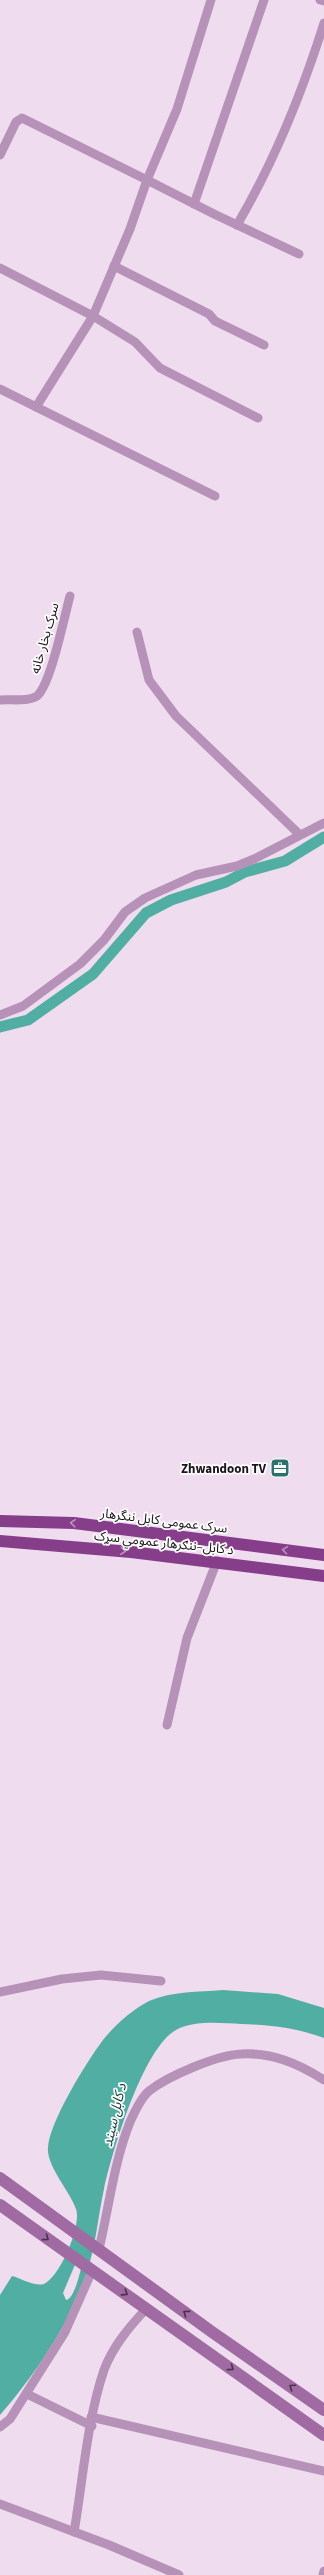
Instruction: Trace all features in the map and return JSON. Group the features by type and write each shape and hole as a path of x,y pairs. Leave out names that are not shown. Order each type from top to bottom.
{"highway":[{"name":"سرک عمومی کابل ننگرهار","path":"0,1521 74,1523 324,1555"},
{"name":"د کابل–ننګرهار عمومي سړک","path":"0,1541 217,1561 324,1576"}],"main road":[{"path":"0,2178 212,2332 324,2410"},
{"path":"0,2205 324,2435"}],"street":[{"path":"36,407 93,316 130,229 147,180 177,109 211,0"},
{"path":"194,204 264,0"},
{"path":"320,0 324,1"},
{"path":"236,224 268,166 302,88 324,23"},
{"path":"0,155 16,122 22,118 194,204 299,254"},
{"path":"114,266 209,314 215,322 264,346"},
{"path":"0,268 93,316 135,342 160,368 258,418"},
{"path":"0,390 215,496"},
{"name":"سرک بخار خانه","path":"0,700 30,698 39,693 52,664 70,596"},
{"path":"137,632 149,680 176,716 299,834"},
{"path":"0,1015 23,1006 80,964 104,940 125,912 145,898 196,876 243,864 299,834 324,823"},
{"path":"167,1725 187,1638 217,1561"},
{"path":"0,1992 62,1979 101,1975 161,1981"},
{"path":"98,2248 118,2160 131,2121 148,2092 194,2067 242,2054 282,2059 305,2067 324,2080"},
{"path":"0,2427 10,2419 65,2332 91,2271"},
{"path":"74,2532 92,2422 105,2369 117,2344 147,2308"},
{"path":"26,2394 92,2422 324,2471"},
{"path":"0,2504 74,2532 179,2575"},
{"path":"323,2575 324,2571"}],"water":[{"name":"د کابل سيند","path":"223,1990 278,1994 324,2008 324,2038 294,2029 273,2026 199,2023 176,2030 164,2040 152,2057 141,2078 122,2127 108,2172 90,2262 80,2291 50,2348 26,2383 0,2415 0,2295 12,2276 40,2285 44,2284 50,2279 57,2272 63,2261 73,2238 76,2226 76,2209 69,2194 54,2170 48,2154 50,2136 62,2107 79,2076 103,2040 130,2013 149,2001 167,1995","holes":["77,2260 83,2260 75,2289 66,2300 63,2293"]}],"waterway":[{"path":"0,1027 28,1020 93,974 146,913 171,900 226,882 245,872 285,861 324,837"}],"place":[{"name":"Zhwandoon TV","path":"280,1468"}]}
